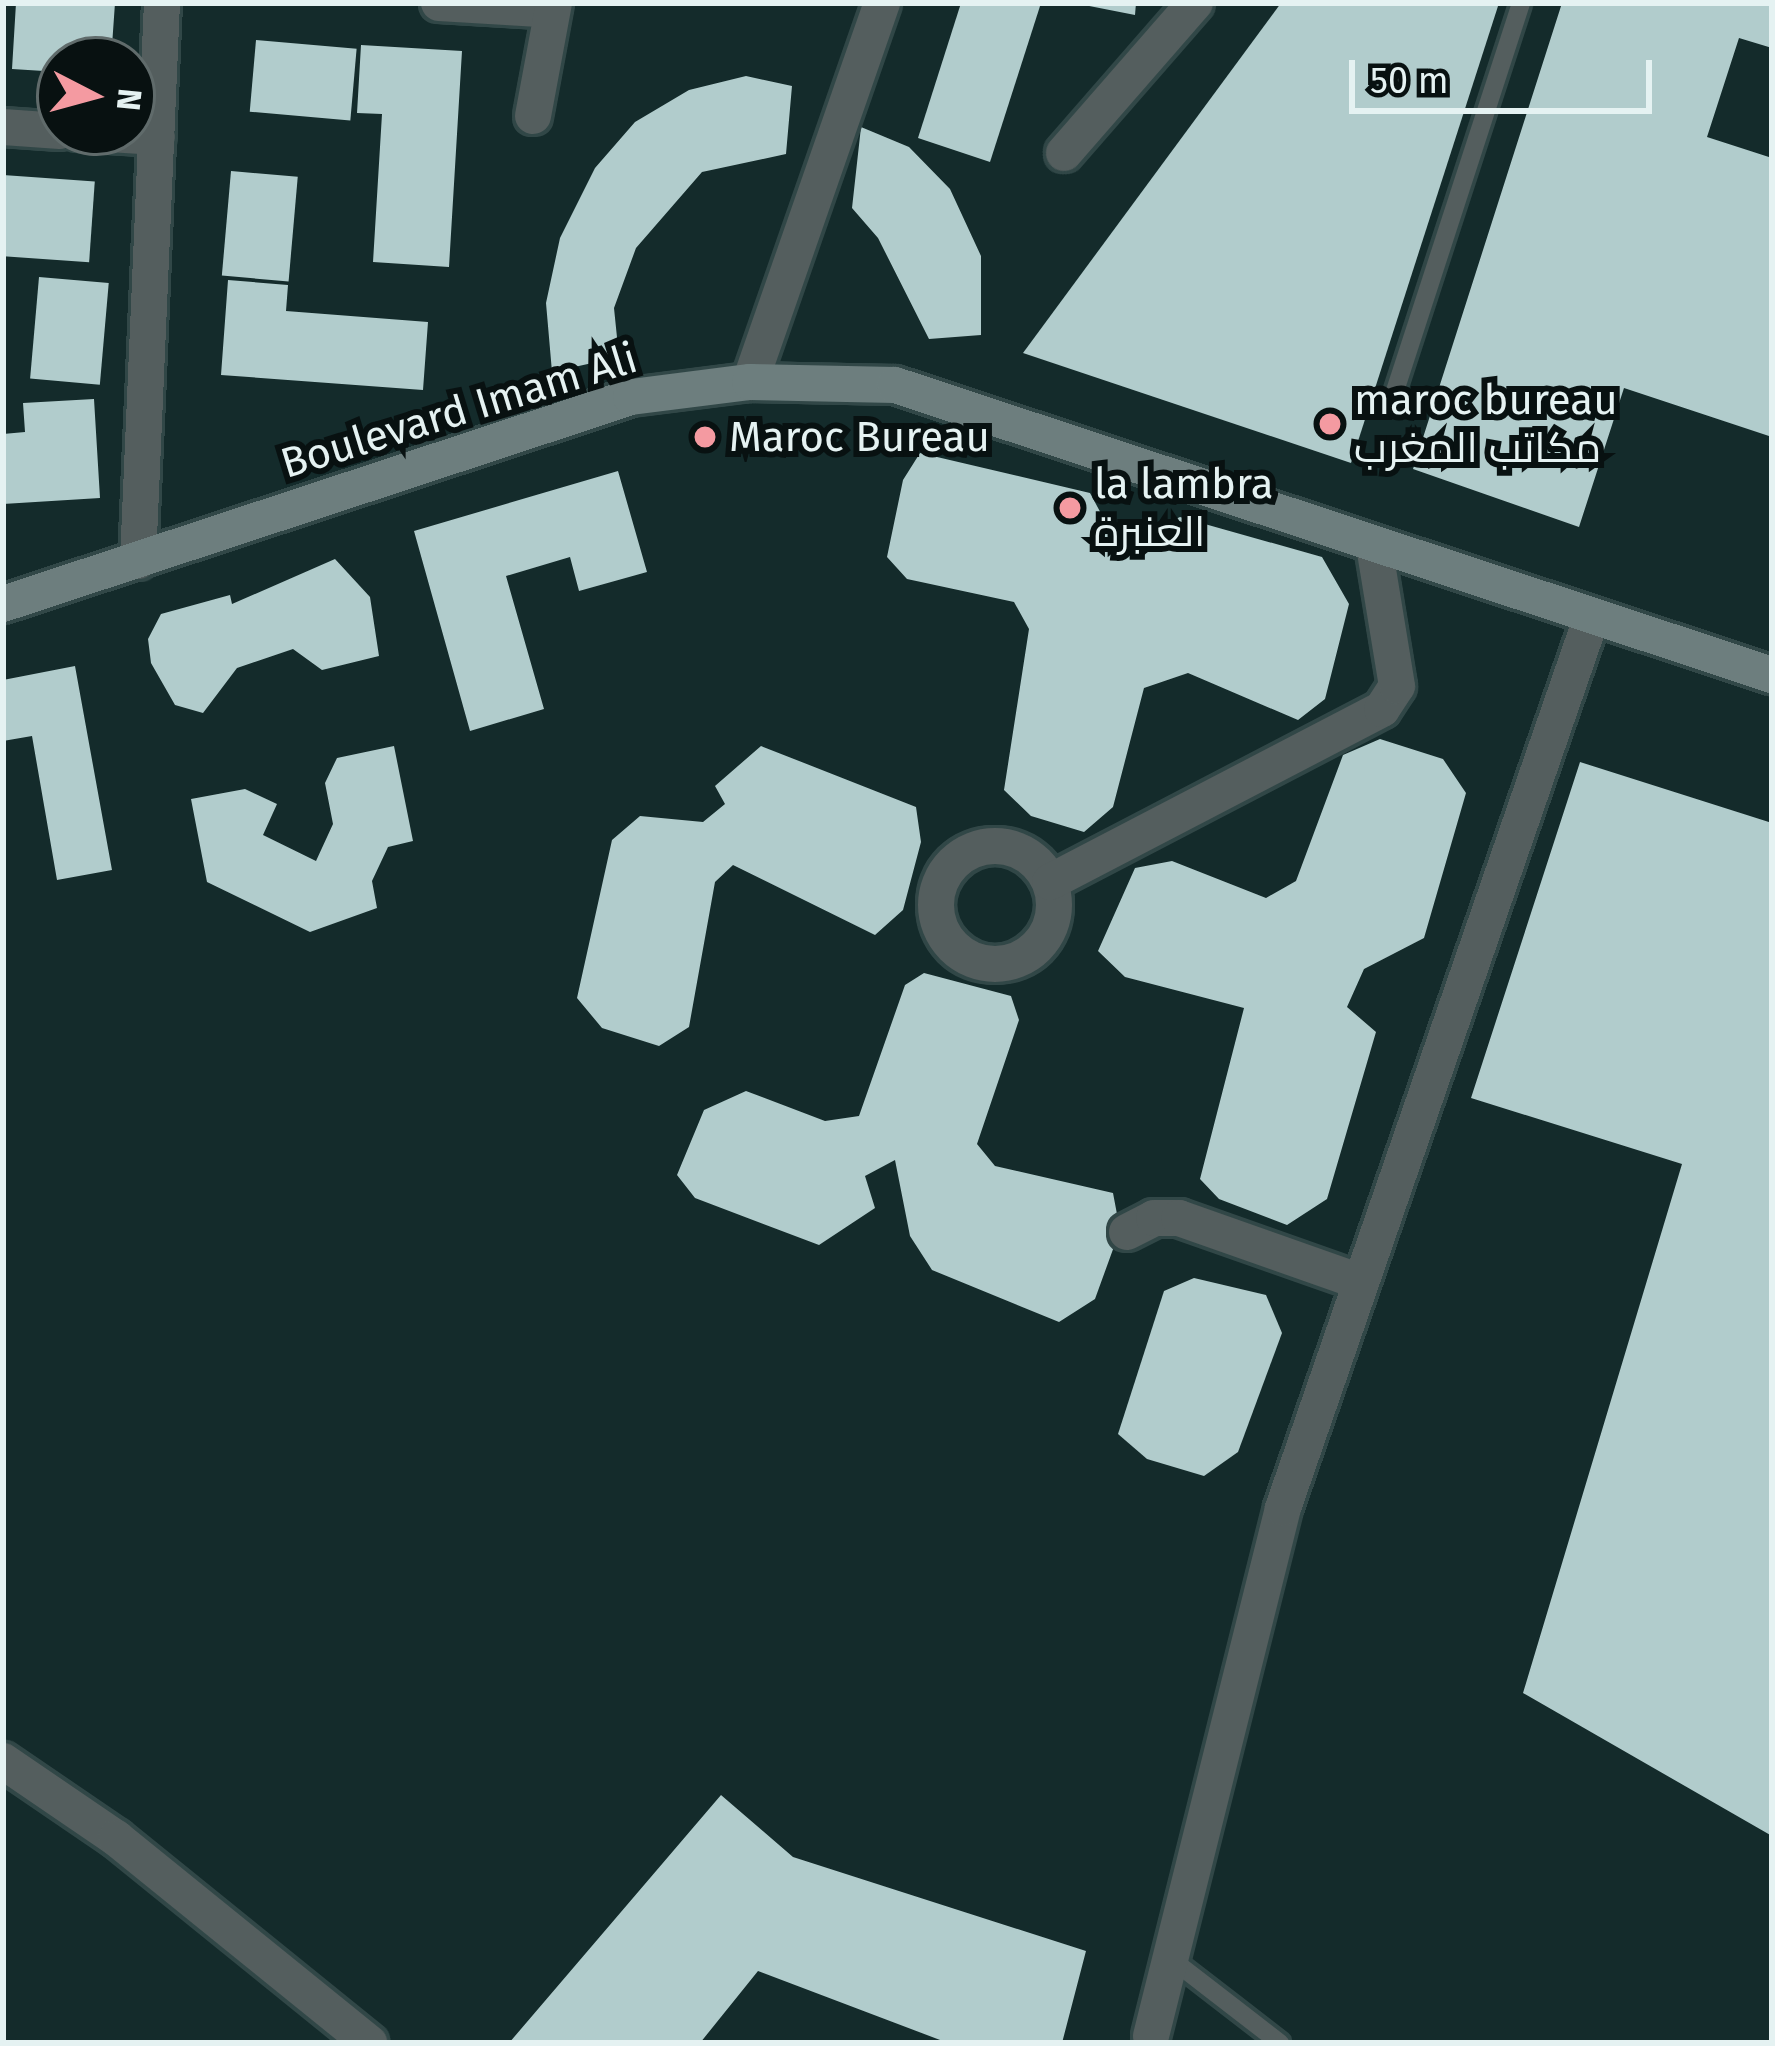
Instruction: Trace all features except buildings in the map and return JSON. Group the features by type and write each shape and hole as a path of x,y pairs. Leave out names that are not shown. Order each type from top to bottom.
{"street":[{"path":"138,561 162,3"},
{"path":"440,3 553,7 533,116"},
{"path":"751,382 882,3"},
{"path":"1064,153 1195,3"},
{"path":"3,127 36,129"},
{"name":"Boulevard Imam Ali","path":"3,604 632,397 751,382 895,385 1373,547 1772,675"},
{"path":"1050,882 1382,709 1397,686 1373,547"},
{"path":"1151,2036 1282,1508 1591,619"},
{"path":"1127,1232 1154,1218 1179,1218 1361,1282"},
{"path":"3,1761 116,1838 369,2043"}],"lane":[{"path":"1395,391 1522,3"},
{"path":"1170,1958 1280,2043"}],"place":[{"name":"maroc bureau مكاتب المغرب","path":"1330,424"},
{"name":"Maroc Bureau","path":"705,437"},
{"name":"la lambra العنبرة","path":"1070,508"}]}
